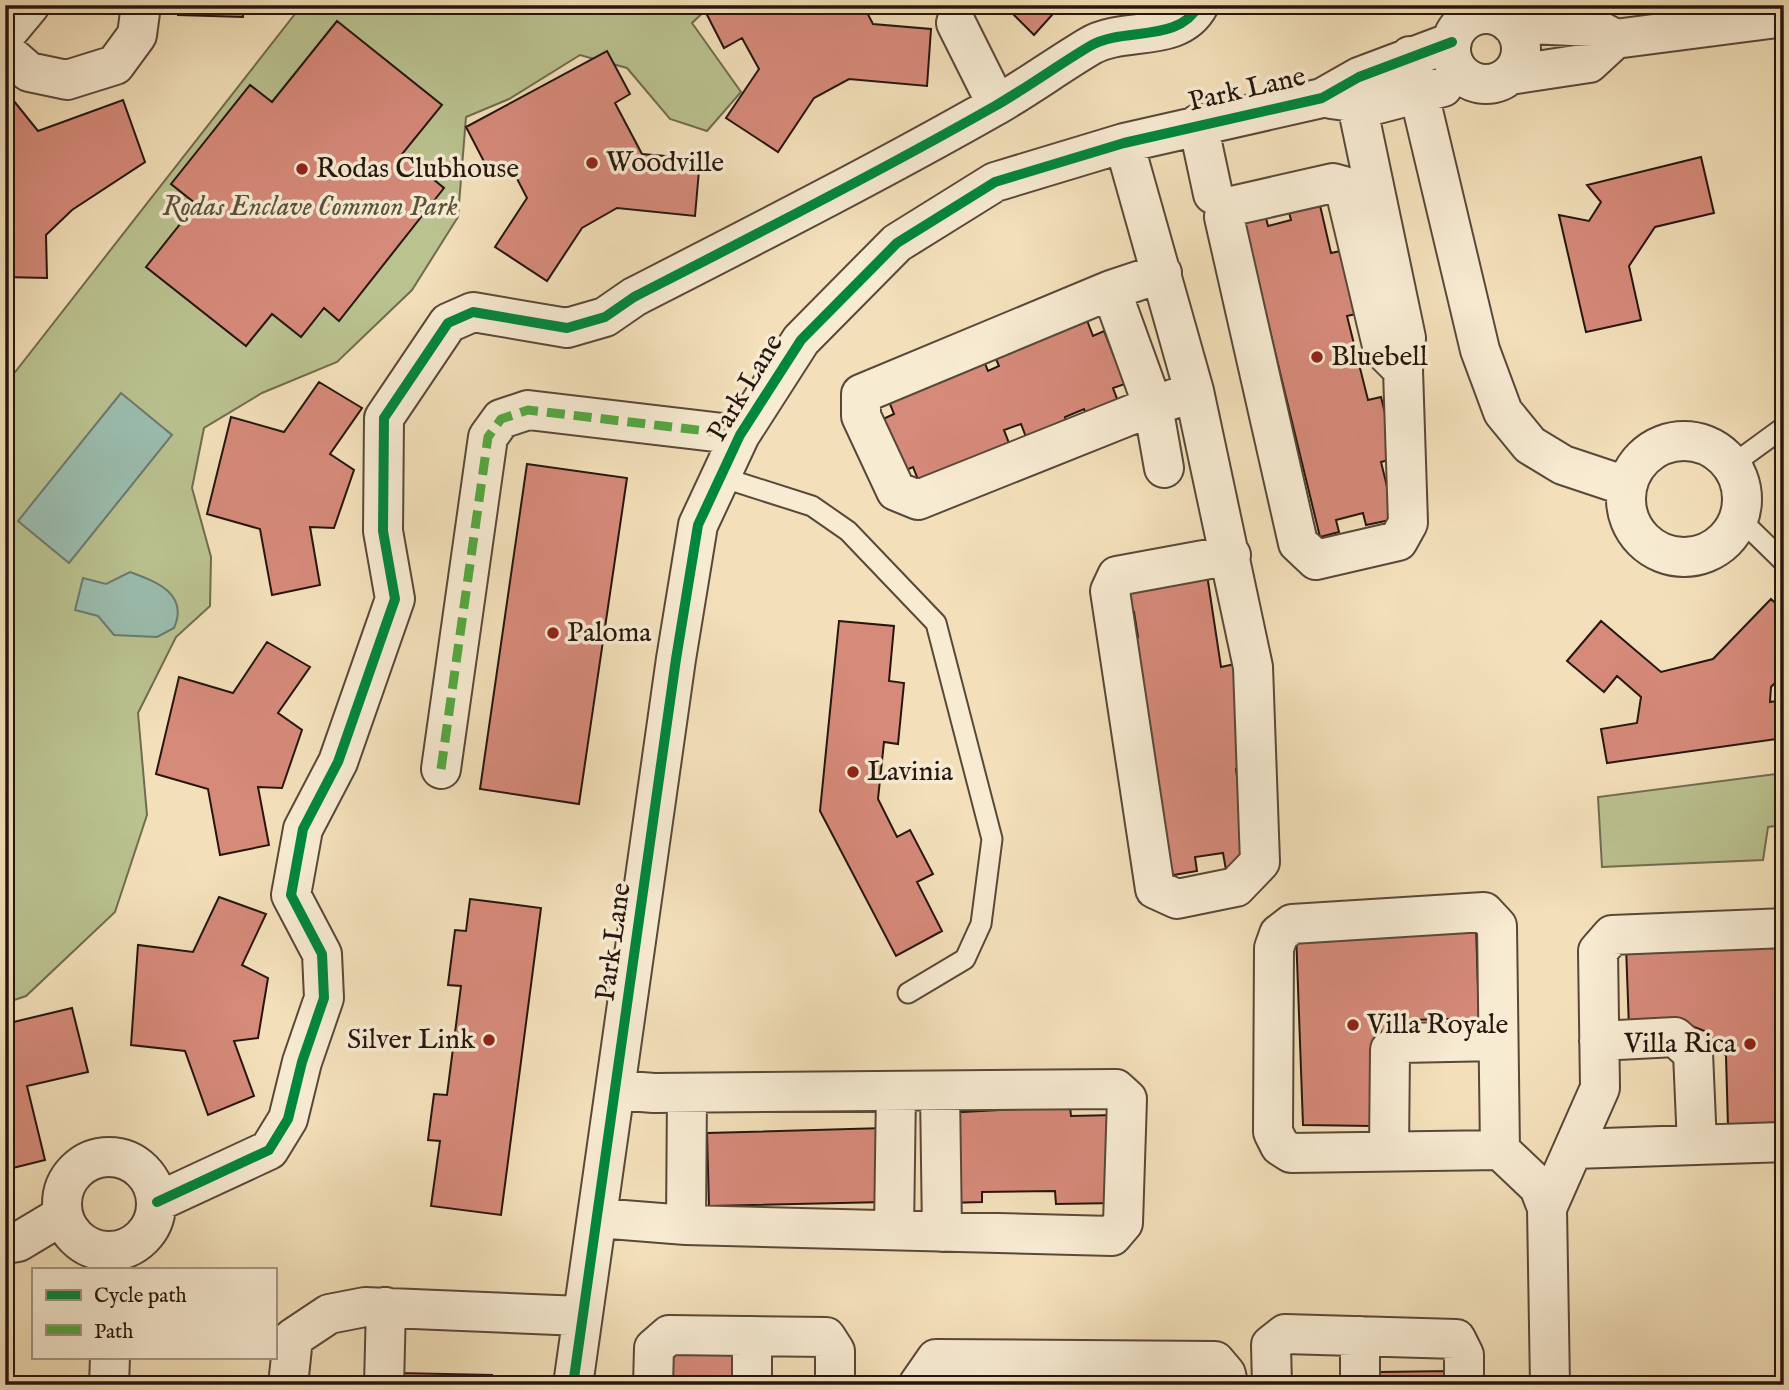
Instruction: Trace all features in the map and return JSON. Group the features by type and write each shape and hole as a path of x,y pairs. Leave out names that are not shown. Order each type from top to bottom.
{"street":[{"path":"5,35 30,5"},
{"path":"5,51 29,72 67,80 115,65 137,35 141,5"},
{"path":"156,1202 270,1150 288,1119 302,1062 324,998 322,954 291,895 303,829 338,762 394,598 383,531 384,418 448,323 473,312 567,328 605,317 634,297 997,105 1093,44 1122,34 1174,29 1194,16 1199,5"},
{"path":"1468,78 1454,61 1458,22 1489,14 1509,23 1593,27 1615,39"},
{"path":"1343,94 1374,105 1419,95 1468,78 1490,84 1510,75 1589,63 1615,39 1784,17"},
{"name":"Park Lane","path":"573,1385 581,1316 617,1090 676,659 698,525 740,435 801,340 897,243 995,181 1198,124 1343,94 1410,56 1458,22"},
{"path":"956,23 997,105"},
{"path":"1509,23 1521,44 1517,66 1510,75"},
{"path":"1410,56 1480,350 1503,412 1530,445 1563,465 1626,486"},
{"path":"1343,94 1406,338 1403,370 1408,523 1398,541 1316,560 1298,543 1224,217 1232,206 1333,183 1344,186 1383,350 1403,370"},
{"path":"1198,124 1213,194"},
{"path":"1124,143 1194,391 1231,555 1253,667 1260,862 1236,887 1177,899 1155,889 1110,591 1116,576 1231,555"},
{"path":"1162,273 1111,290 861,394 861,416 896,491 918,500 1194,391"},
{"path":"1111,290 1153,406 1164,468"},
{"path":"441,769 488,437 501,419 528,410 740,435"},
{"path":"1672,441 1694,441 1715,449 1732,465 1740,482 1742,500 1739,518 1728,537 1711,551 1690,558 1668,556 1648,546 1633,529 1625,508 1626,486 1635,465 1651,450 1672,441"},
{"path":"1500,1150 1291,1153 1280,1146 1273,1132 1274,948 1279,934 1292,924 1483,912 1497,926 1500,1150 1539,1188 1548,1208 1550,1385"},
{"path":"1548,1208 1600,1088 1598,951 1612,935 1784,929"},
{"path":"1599,1041 1675,1037 1693,1053 1697,1145"},
{"path":"1389,1152 1390,1050 1401,1044 1499,1041"},
{"path":"598,1218 686,1226 1112,1236 1123,1223 1127,1099 1116,1089 687,1093 617,1090"},
{"path":"894,1230 896,1091"},
{"path":"940,1091 942,1232"},
{"path":"686,1226 687,1093"},
{"path":"1574,1149 1784,1142"},
{"path":"103,1156 118,1157 145,1173 153,1187 156,1202 149,1229 140,1240 114,1260 81,1242 69,1230 63,1215 61,1199 75,1171 103,1156"},
{"path":"5,1244 18,1242 63,1215"},
{"path":"288,1385 293,1338 329,1314 365,1307 386,1307 581,1316"},
{"path":"384,1385 386,1307"},
{"path":"1272,1385 1271,1345 1285,1334 1456,1339 1464,1355 1464,1385"},
{"path":"653,1385 654,1348 669,1335 826,1337 835,1350 835,1385"},
{"path":"752,1336 752,1385"},
{"path":"1360,1336 1360,1385"},
{"path":"109,1385 110,1358"},
{"path":"918,1385 936,1359 950,1359 1215,1361 1226,1374 1228,1385"}],"lane":[{"path":"1732,465 1784,427"},
{"path":"720,477 812,506 848,531 936,623 992,839 981,924 965,959 908,993"},
{"path":"1739,518 1784,562"}],"green space":[{"name":"Rodas Enclave Common Park","path":"302,5 711,5 692,23 741,92 707,131 670,119 627,68 580,55 509,99 466,117 458,217 412,290 337,362 262,393 204,428 192,488 211,557 210,606 176,637 138,713 147,815 115,912 26,996 5,1003 5,385"},
{"path":"1784,773 1784,825 1768,827 1763,860 1602,867 1598,797"}],"shaded area":[{"path":"121,393 172,435 69,563 18,521"},
{"path":"130,572 160,585 174,598 178,616 174,628 157,637 114,635 98,616 75,610 83,578 106,584"}],"building":[{"path":"178,5 242,5 243,17 178,15"},
{"path":"702,5 863,5 873,24 931,29 927,86 849,79 814,98 778,152 726,118 759,69 742,38 724,48"},
{"path":"1004,5 1061,5 1034,35"},
{"path":"1113,5 1154,5 1151,18 1111,11"},
{"name":"Rodas Clubhouse","path":"337,21 442,105 402,154 444,188 339,321 324,308 301,337 272,314 246,346 146,267 196,204 171,184 250,85 272,102"},
{"name":"Woodville","path":"607,51 630,94 615,103 642,154 700,159 695,216 617,208 582,228 547,281 495,247 527,198 511,167 492,177 466,127"},
{"path":"5,90 38,131 123,100 145,162 72,210 46,235 47,278 5,277"},
{"path":"1701,157 1714,213 1655,227 1629,266 1641,320 1586,332 1559,215 1589,221 1601,202 1587,185"},
{"name":"Bluebell","path":"1319,201 1331,253 1345,250 1360,313 1347,316 1368,400 1381,397 1396,458 1381,462 1395,519 1366,525 1363,513 1336,520 1339,532 1320,537 1243,220 1265,214 1268,226 1291,220 1288,208"},
{"path":"1083,310 1093,336 1104,331 1125,384 1113,388 1119,404 1087,417 1084,409 1065,417 1069,429 1029,445 1021,424 1004,430 1012,451 921,487 913,467 904,471 883,419 894,414 884,389 980,351 988,371 999,366 991,347"},
{"path":"319,382 362,408 330,454 354,470 334,528 310,527 320,585 272,595 260,529 207,514 231,417 284,432"},
{"name":"Paloma","path":"527,464 627,478 579,804 480,789"},
{"path":"1206,568 1221,667 1235,664 1251,767 1236,769 1250,867 1226,870 1223,853 1195,857 1197,871 1168,876 1163,810 1155,811 1129,638 1138,637 1134,612 1126,614 1121,580"},
{"path":"1771,599 1784,611 1784,674 1771,687 1770,702 1784,700 1784,738 1607,763 1601,729 1637,723 1641,697 1617,676 1604,692 1567,661 1601,621 1661,672 1713,659"},
{"name":"Lavinia","path":"839,621 894,626 889,681 904,683 898,744 884,742 878,799 897,837 910,830 933,874 917,882 942,931 896,956 820,811"},
{"path":"267,642 310,667 278,713 302,730 282,788 258,787 269,845 220,855 208,789 156,774 179,677 233,693"},
{"path":"219,897 266,914 242,965 268,978 258,1038 234,1041 254,1096 208,1115 185,1051 131,1045 138,945 193,952"},
{"name":"Silver Link","path":"470,899 541,908 501,1215 431,1206 440,1141 428,1140 434,1094 447,1095 461,986 448,985 455,930 466,931"},
{"name":"Villa Royale","path":"1476,926 1479,1018 1412,1020 1376,1050 1372,1126 1303,1125 1296,932"},
{"name":"Villa Rica","path":"1784,941 1784,1124 1728,1126 1726,1056 1707,1032 1692,1026 1629,1028 1626,946"},
{"path":"72,1008 88,1072 27,1086 45,1160 5,1170 5,1024"},
{"path":"1070,1106 1071,1116 1114,1115 1116,1203 1056,1204 1055,1191 982,1192 982,1202 948,1203 945,1113"},
{"path":"884,1128 885,1202 709,1206 707,1133"},
{"path":"667,1346 739,1350 739,1385 665,1385"},
{"path":"1450,1371 1449,1385 1377,1385 1379,1372"},
{"path":"399,1373 492,1375 492,1385 399,1385"}],"marked path":[{"path":"441,769 488,437 501,419 528,410 740,435"}],"cycle path":[{"path":"157,1202 269,1150 288,1119 302,1062 324,998 322,954 291,895 303,829 338,762 395,599 383,531 384,418 448,323 473,312 567,328 605,317 634,297 951,131 1090,46 1104,40 1164,30 1178,25 1190,17 1199,5"},
{"path":"573,1385 676,659 698,525 740,435 801,340 897,243 995,182 1124,143 1322,98 1359,77 1452,42"}],"place":[{"name":"Woodville","path":"592,163"},
{"name":"Rodas Clubhouse","path":"302,169"},
{"name":"Bluebell","path":"1317,357"},
{"name":"Paloma","path":"553,633"},
{"name":"Lavinia","path":"853,772"},
{"name":"Villa Royale","path":"1353,1025"},
{"name":"Silver Link","path":"489,1040"},
{"name":"Villa Rica","path":"1750,1044"}]}
